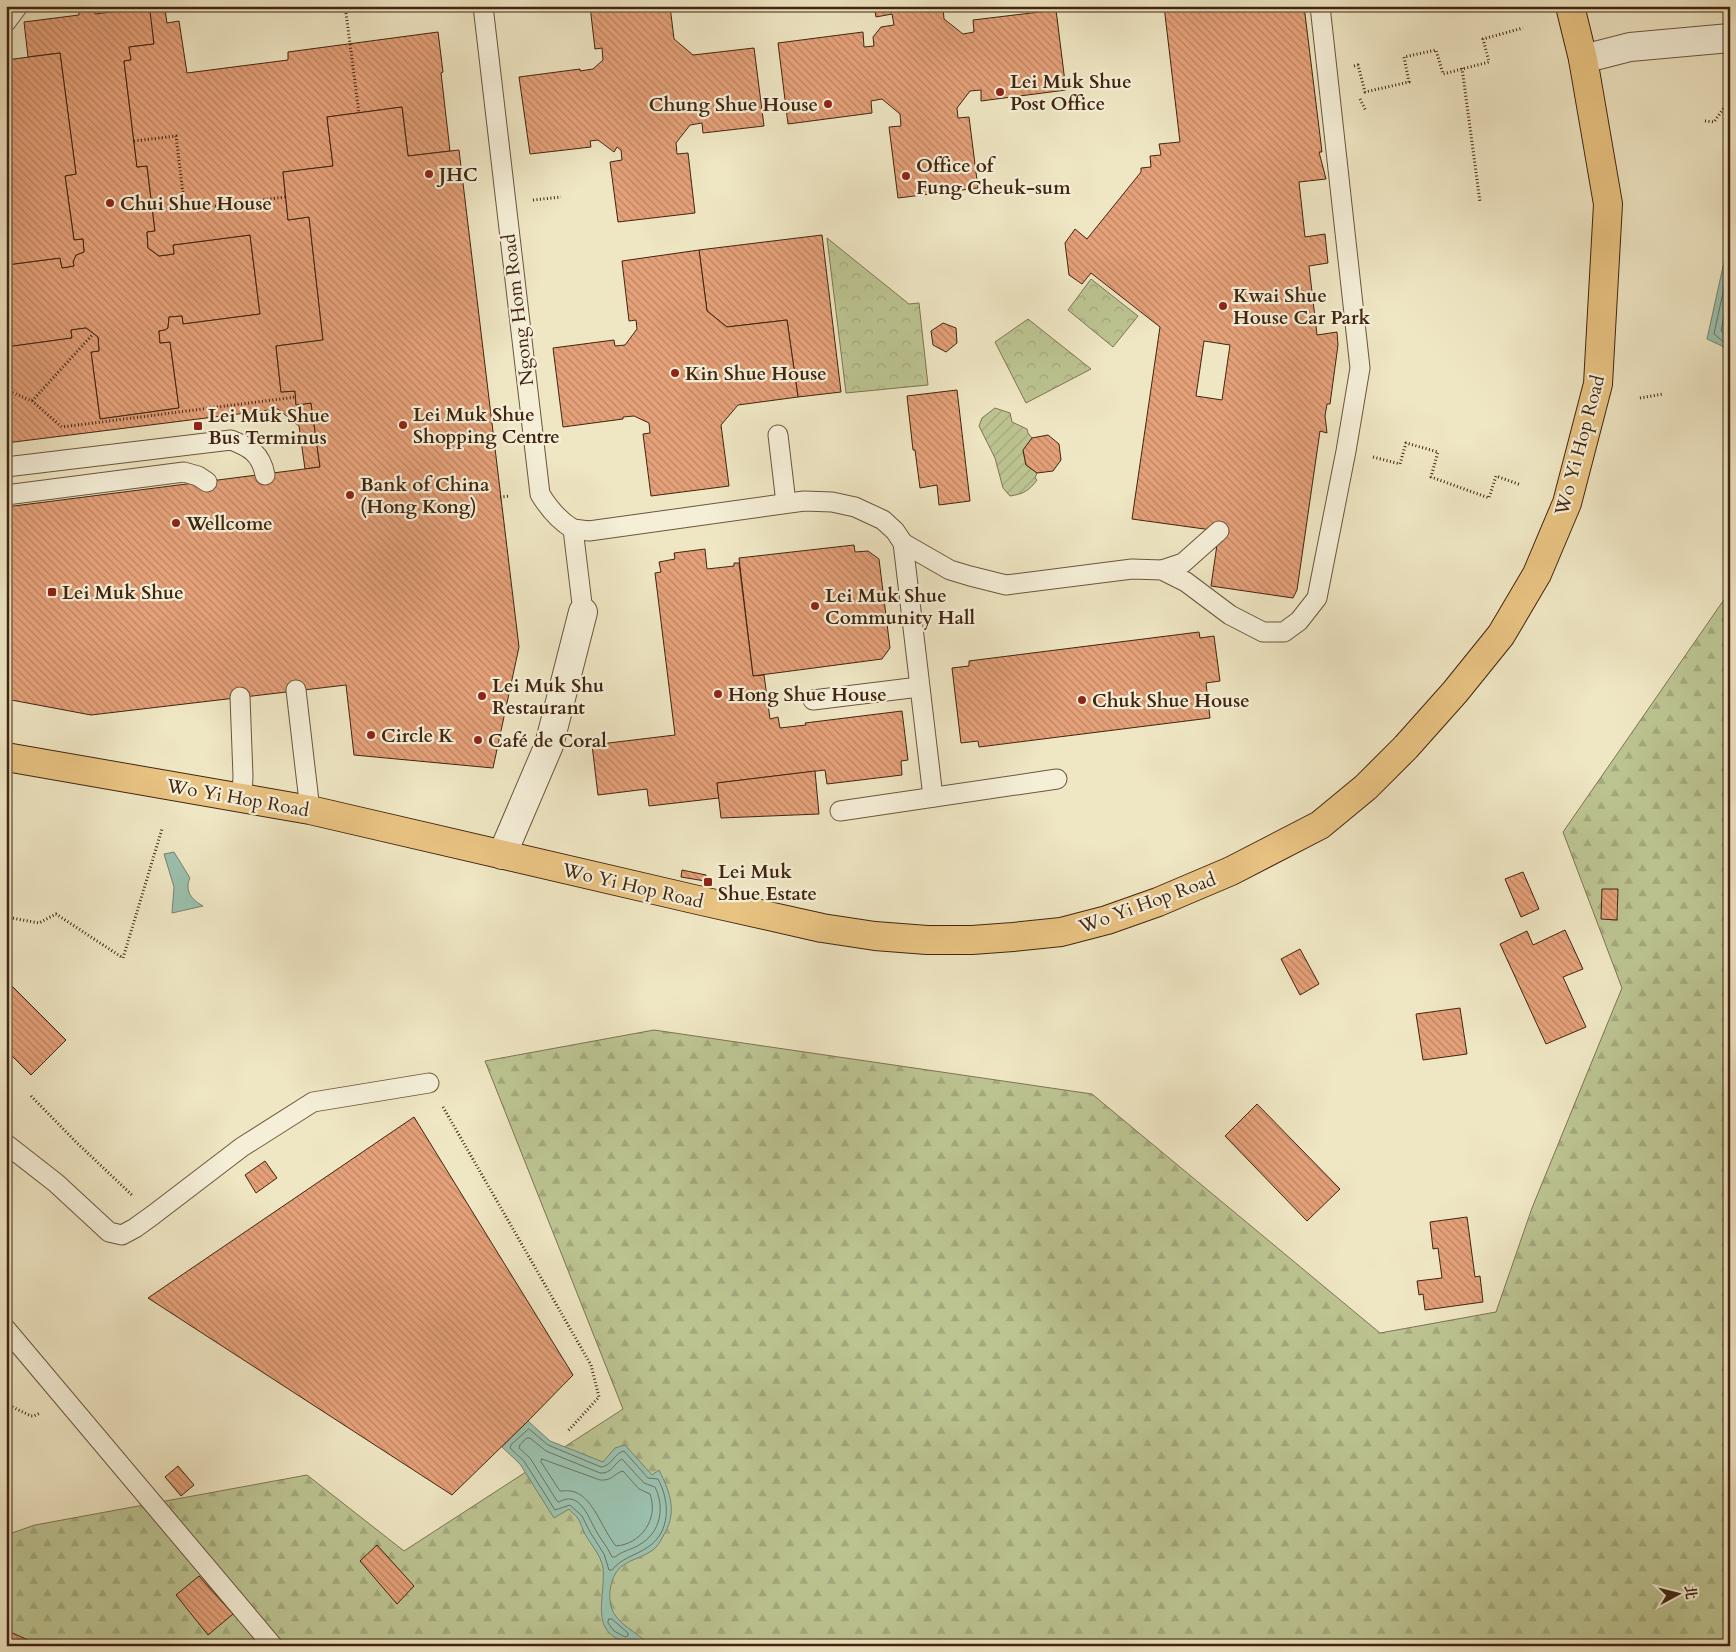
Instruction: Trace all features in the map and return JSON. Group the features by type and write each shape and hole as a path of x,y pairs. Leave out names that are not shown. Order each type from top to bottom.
{"main road":[{"name":"Wo Yi Hop Road","path":"6,756 310,810 822,928 884,937 927,940 972,940 1013,938 1061,932 1107,920 1158,902 1231,871 1320,825 1366,787 1406,747 1455,692 1501,635 1537,574 1567,503 1598,384 1608,204 1583,60 1570,6"}],"street":[{"path":"1583,60 1630,47 1730,38"},
{"path":"502,855 549,745 584,612"}],"lane":[{"path":"6,22 18,6"},
{"name":"Ngong Hom Road","path":"483,6 540,494 549,510 573,529"},
{"path":"1162,570 1186,582 1230,615 1263,632 1284,632 1300,621 1317,598 1360,368 1317,48 1320,6"},
{"path":"778,435 786,503"},
{"path":"6,467 231,440 250,448 263,464 265,475"},
{"path":"6,494 184,472 198,476 207,482"},
{"path":"584,612 573,529 589,532 786,503 804,501 832,502 855,507 883,520 903,543 950,570 1006,584 1132,569 1162,570 1183,563 1219,531"},
{"path":"903,543 933,797"},
{"path":"813,700 919,687"},
{"path":"296,690 310,810"},
{"path":"240,697 242,797"},
{"path":"840,811 1057,779"},
{"path":"6,1144 56,1183 109,1232 122,1235 153,1215 242,1147 313,1102 429,1083"},
{"path":"6,1329 273,1646"}],"path":[{"path":"346,13 359,113"},
{"path":"1352,67 1358,65 1365,92 1410,82 1404,57 1436,50 1443,74 1489,62 1483,39 1523,28"},
{"path":"1462,68 1480,202"},
{"path":"1357,93 1366,111"},
{"path":"1706,122 1714,122 1730,99"},
{"path":"134,141 176,136 186,210 285,197"},
{"path":"527,201 561,197"},
{"path":"32,401 93,334"},
{"path":"6,390 32,401 62,427 296,397"},
{"path":"1640,398 1663,394"},
{"path":"1346,451 1400,464 1406,443 1438,452 1432,477 1489,498 1496,476 1521,485"},
{"path":"500,497 510,496"},
{"path":"6,917 39,923 56,914 123,958 162,829"},
{"path":"429,1083 591,1365 600,1397 568,1430"},
{"path":"31,1096 76,1142 153,1215"},
{"path":"6,1404 30,1416 40,1413"}],"green space":[{"path":"827,238 909,304 919,303 928,385 846,393"},
{"path":"1091,279 1138,316 1113,347 1068,310"},
{"path":"1028,319 1091,369 1026,403 995,342"},
{"path":"995,408 1010,413 1012,422 1027,429 1032,438 1023,451 1026,465 1037,473 1035,478 1037,480 1031,487 1019,494 1010,496 1003,488 995,458 979,426 982,418"},
{"path":"1730,591 1730,1646 6,1646 6,1535 35,1525 307,1475 404,1551 623,1409 485,1061 654,1030 1092,1094 1380,1333 1496,1312 1532,1208 1622,988 1563,832"}],"water":[{"path":"1730,245 1730,355 1722,346 1707,339 1726,253"},
{"path":"174,852 190,878 188,887 190,895 203,906 172,913 174,887 164,854"},
{"path":"528,1421 550,1441 603,1462 615,1448 625,1445 652,1475 659,1470 667,1487 671,1504 670,1520 667,1529 654,1549 618,1570 610,1589 610,1603 615,1615 650,1646 617,1639 608,1632 602,1614 602,1563 578,1519 569,1509 554,1518 520,1464 502,1447"}],"building":[{"name":"Chui Shue House","path":"81,6 91,6 95,14 150,7 154,44 129,47 131,60 124,61 137,167 147,166 155,231 147,232 148,248 159,256 174,254 173,245 250,235 260,314 183,324 182,316 169,317 168,328 159,331 160,343 170,342 179,408 100,419 91,352 99,351 98,337 86,328 71,330 72,338 6,347 6,265 60,258 62,268 74,266 73,262 76,255 84,252 83,239 74,240 65,176 76,174 60,53 28,57 24,22 79,15"},
{"path":"590,6 670,6 674,39 693,55 754,48 764,126 703,133 702,123 690,125 676,143 677,154 688,153 695,213 618,222 610,162 622,160 621,150 617,147 614,152 598,140 590,141 591,147 530,154 519,77 593,69 603,60 602,48 595,49"},
{"name":"Chung Shue House","path":"874,6 955,6 943,8 944,19 963,34 974,32 973,20 1056,10 1066,90 981,101 981,90 970,91 957,108 958,118 969,117 978,188 898,198 889,127 901,126 900,114 882,99 871,101 872,113 788,124 778,43 863,32 864,47 874,46 873,37 881,27 894,25 892,14 876,17"},
{"name":"Kwai Shue House Car Park","path":"1164,6 1304,6 1322,152 1319,152 1326,179 1299,182 1305,237 1325,234 1328,263 1309,266 1317,335 1337,332 1338,345 1330,404 1327,404 1325,416 1327,433 1320,431 1297,590 1293,598 1211,586 1219,531 1132,519 1160,327 1091,273 1082,284 1069,275 1065,243 1075,229 1087,239 1141,172 1141,168 1151,167 1150,156 1161,155 1159,144 1180,142","holes":["1204,341 1230,345 1222,400 1196,396"]},
{"path":"165,9 167,23 179,21 187,73 288,60 288,52 438,32 450,151 408,156 402,107 327,117 333,166 283,172 288,220 309,217 323,340 276,346 281,392 295,391 296,405 311,403 320,467 305,469 299,426 278,409 6,443 6,347 72,338 71,330 86,328 98,337 99,351 91,352 100,419 179,408 170,342 160,343 159,331 168,328 169,317 182,316 183,324 260,314 250,235 173,245 174,254 159,256 148,248 147,232 155,231 147,166 137,167 124,61 131,60 129,47 154,44 150,11"},
{"path":"60,53 76,174 65,176 74,240 83,239 84,252 76,255 73,262 74,266 62,268 60,258 6,265 6,60"},
{"name":"Lei Muk Shue Shopping Centre","path":"402,107 408,156 459,150 519,647 493,768 354,755 346,685 91,715 6,699 6,507 320,467 311,403 296,405 295,391 281,392 276,346 323,340 309,217 288,220 283,172 333,166 327,117"},
{"path":"822,235 841,392 798,397 787,320 727,327 707,311 699,250"},
{"name":"Kin Shue House","path":"699,250 707,311 727,327 787,320 798,397 738,405 721,425 729,486 651,496 643,434 650,433 649,423 634,416 563,427 553,348 614,340 615,346 625,345 637,329 636,320 629,321 622,261"},
{"path":"943,323 956,328 957,343 946,352 933,345 931,331"},
{"path":"957,390 970,501 939,505 937,485 920,488 915,450 913,450 907,396"},
{"path":"1048,435 1059,444 1061,460 1053,471 1037,473 1026,465 1023,450 1032,438"},
{"name":"Lei Muk Shue Community Hall","path":"854,545 855,552 868,551 879,559 890,648 882,659 753,676 739,558"},
{"name":"Hong Shue House","path":"705,549 707,569 734,566 734,563 739,563 753,676 764,675 770,719 778,717 780,728 806,725 805,723 902,711 908,760 901,761 902,775 827,784 825,770 717,783 719,798 649,806 647,789 598,795 592,745 675,735 655,573 661,572 659,562 675,559 674,553"},
{"name":"Chuk Shue House","path":"1199,632 1200,638 1214,636 1220,681 1206,683 1210,718 979,747 978,741 961,743 952,668 969,666 969,661"},
{"path":"815,771 819,814 721,818 717,783"},
{"path":"682,870 706,875 705,881 681,877"},
{"path":"1523,872 1539,909 1521,917 1505,879"},
{"path":"1602,889 1618,889 1617,920 1601,919"},
{"path":"1565,930 1583,969 1563,977 1586,1027 1546,1044 1500,944 1527,931 1533,945"},
{"path":"1300,949 1319,984 1300,995 1281,959"},
{"path":"6,980 66,1040 31,1075 6,1050"},
{"path":"1460,1008 1467,1054 1423,1060 1416,1014"},
{"path":"1257,1104 1340,1189 1307,1221 1225,1136"},
{"path":"414,1117 573,1375 452,1495 148,1298"},
{"path":"265,1161 277,1178 256,1193 245,1175"},
{"path":"1467,1217 1475,1277 1480,1276 1483,1302 1425,1310 1423,1294 1419,1295 1417,1281 1442,1278 1438,1248 1433,1249 1430,1222"},
{"path":"6,1418 11,1420 6,1433"},
{"path":"178,1466 194,1485 181,1496 165,1477"},
{"path":"377,1545 414,1586 397,1604 360,1561"},
{"path":"199,1576 233,1614 208,1635 176,1595"},
{"path":"6,1630 28,1640 25,1646 6,1646"}],"place":[{"name":"Lei Muk Shue Post Office","path":"1000,92"},
{"name":"Chung Shue House","path":"828,104"},
{"name":"JHC","path":"429,174"},
{"name":"Office of Fung Cheuk-sum","path":"906,176"},
{"name":"Chui Shue House","path":"110,203"},
{"name":"Kwai Shue House Car Park","path":"1223,306"},
{"name":"Kin Shue House","path":"675,373"},
{"name":"Lei Muk Shue Shopping Centre","path":"403,425"},
{"name":"Lei Muk Shue Bus Terminus","path":"198,426"},
{"name":"Bank of China (Hong Kong)","path":"350,495"},
{"name":"Wellcome","path":"176,523"},
{"name":"Lei Muk Shue","path":"52,592"},
{"name":"Lei Muk Shue Community Hall","path":"815,606"},
{"name":"Hong Shue House","path":"718,694"},
{"name":"Lei Muk Shu Restaurant","path":"482,696"},
{"name":"Chuk Shue House","path":"1082,700"},
{"name":"Circle K","path":"371,735"},
{"name":"Café de Coral","path":"478,740"},
{"name":"Lei Muk Shue Estate","path":"708,882"}]}
